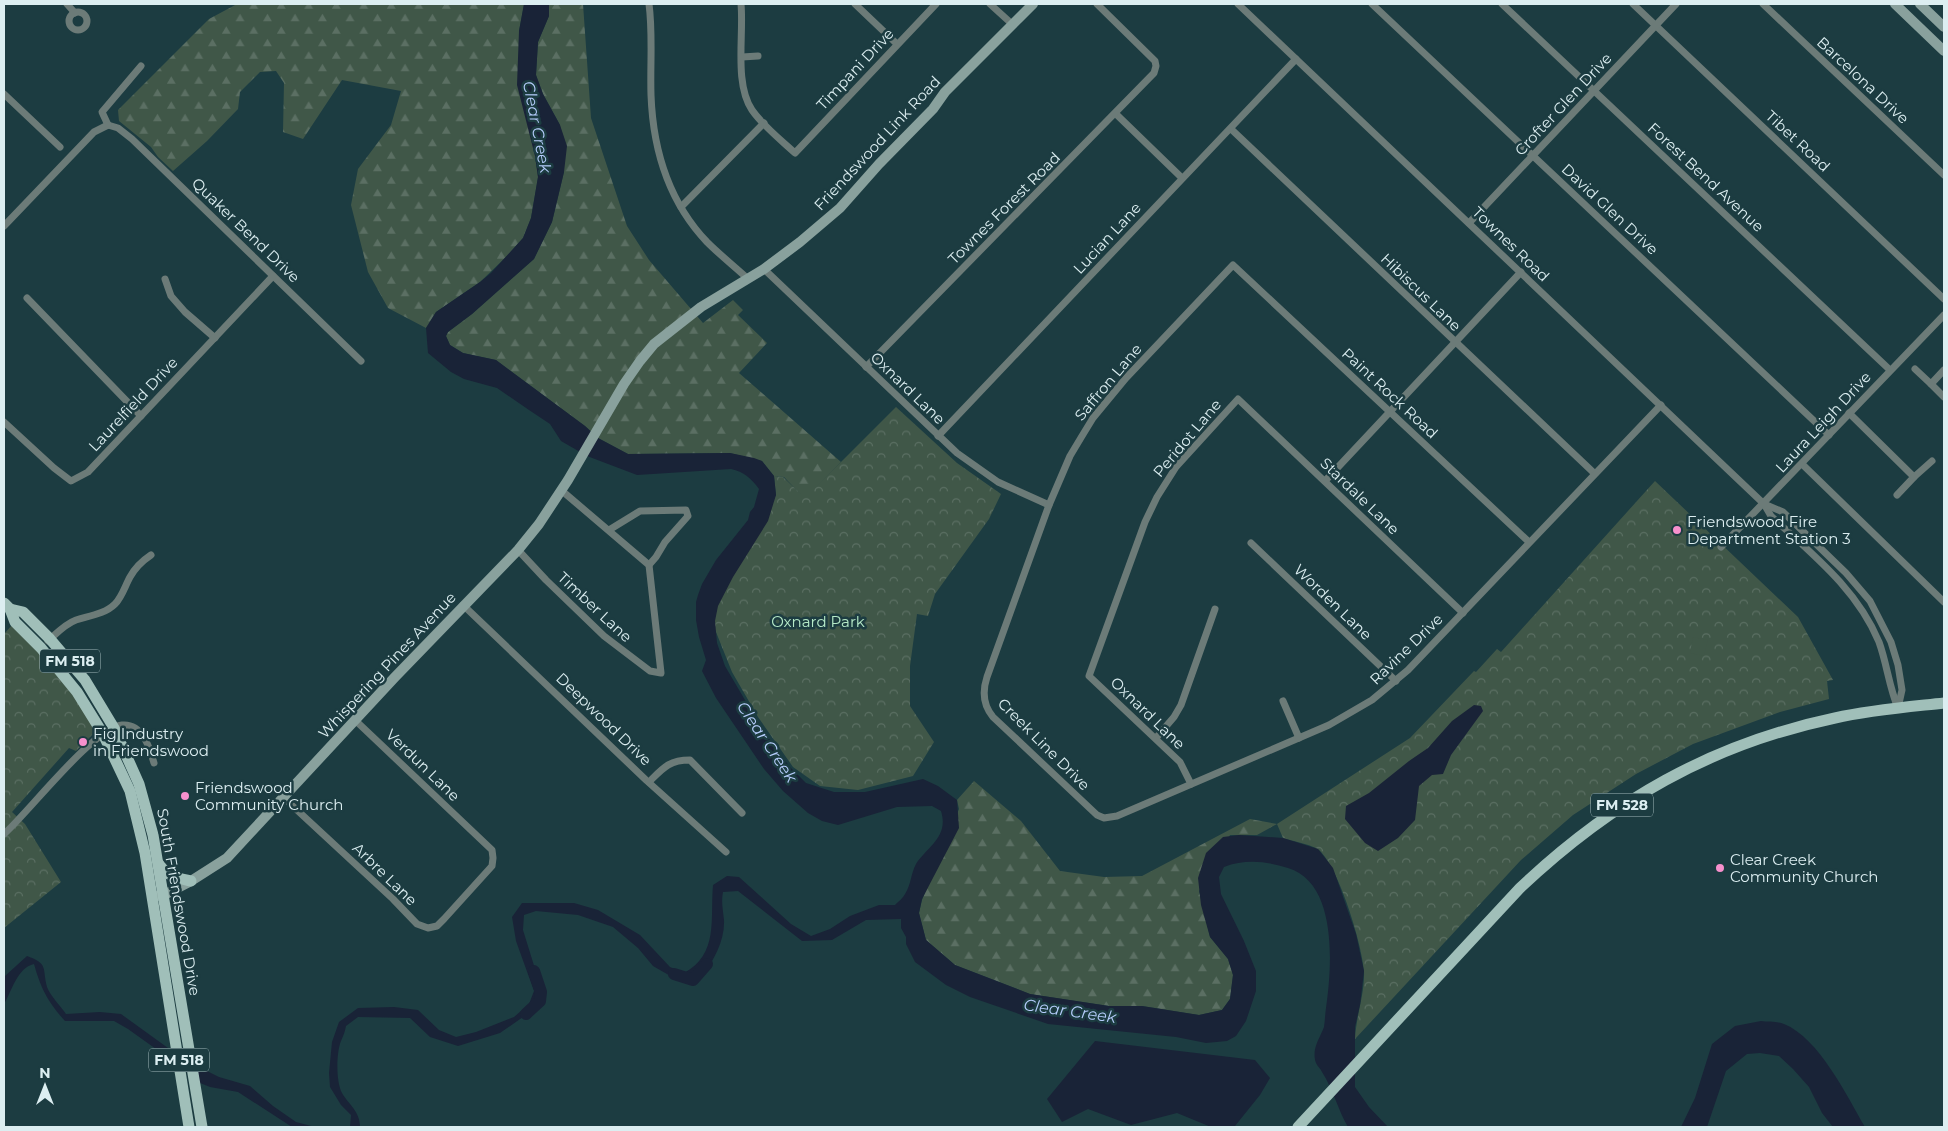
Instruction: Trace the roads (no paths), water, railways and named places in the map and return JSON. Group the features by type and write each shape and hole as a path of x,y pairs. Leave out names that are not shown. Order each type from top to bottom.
{"main road":[{"name":"Friendswood Link Road","path":"606,414 634,369 654,344 701,307 764,269 840,208 879,164 933,109 945,92 1033,4"},
{"path":"1895,4 1943,46"},
{"path":"1920,4 1944,27"},
{"name":"Whispering Pines Avenue","path":"158,896 191,881 227,858 463,605 518,550 539,524 568,480 606,414"},
{"name":"South Friendswood Drive","path":"7,606 23,612 50,639 85,680 114,728 131,763 147,808 158,864 158,896 172,1021 189,1127"},
{"name":"South Friendswood Drive","path":"7,606 15,622 41,648 77,692 103,734 130,792 158,896 187,1030 202,1127"},
{"name":"FM 528","path":"1298,1127 1520,888 1551,858 1633,798 1688,768 1737,746 1767,736 1836,718 1944,702"},
{"path":"158,864 170,876 191,881"}],"street":[{"path":"67,4 75,13"},
{"path":"649,4 654,130 658,155 682,207 707,241 747,278"},
{"path":"682,207 764,123 752,110 745,94 741,4"},
{"path":"855,4 897,44"},
{"name":"Timpani Drive","path":"764,123 795,153 936,4"},
{"path":"990,4 1012,24"},
{"name":"Townes Forest Road","path":"866,367 1116,114 1154,72 1155,61 1097,4"},
{"name":"Townes Road","path":"1238,4 1661,405 1764,504 1771,516 1835,576 1860,605 1879,644 1887,668 1891,690 1898,708"},
{"name":"David Glen Drive","path":"1372,4 1828,435"},
{"name":"Forest Bend Avenue","path":"1502,4 1890,370"},
{"name":"Tibet Road","path":"1633,4 1944,299"},
{"name":"Crofter Glen Drive","path":"1469,223 1676,4"},
{"name":"Barcelona Drive","path":"1763,4 1944,175"},
{"path":"742,57 758,56"},
{"name":"Lucian Lane","path":"938,436 1296,59"},
{"path":"4,226 94,132 108,125 102,112 141,66"},
{"path":"4,94 60,147"},
{"path":"1116,114 1182,178"},
{"name":"Quaker Bend Drive","path":"108,125 118,128 132,139 360,361"},
{"name":"Hibiscus Lane","path":"1231,129 1594,473"},
{"name":"Paint Rock Road","path":"1232,264 1529,542"},
{"name":"Saffron Lane","path":"1017,594 1049,504 1070,456 1093,418 1126,378 1232,264"},
{"name":"Oxnard Lane","path":"764,269 938,436 971,464 998,482 1049,504"},
{"path":"1324,481 1521,272"},
{"name":"Laurelfield Drive","path":"4,422 71,481 88,472 274,276"},
{"path":"165,279 170,296 215,338"},
{"path":"28,298 141,416"},
{"name":"Laura Leigh Drive","path":"1722,547 1944,315"},
{"path":"1915,369 1944,396"},
{"path":"1931,384 1944,370"},
{"name":"Stardale Lane","path":"1238,399 1463,613"},
{"name":"Peridot Lane","path":"1134,551 1156,497 1176,467 1238,399"},
{"name":"Ravine Drive","path":"1104,818 1117,816 1299,738 1344,717 1372,700 1396,681 1463,613 1594,473 1661,405"},
{"path":"1849,413 1914,477"},
{"path":"1897,496 1932,461"},
{"path":"1802,464 1944,602"},
{"path":"561,490 649,565 665,542 688,516 686,510 640,511 609,530"},
{"name":"Townes Road","path":"1764,504 1782,512 1846,573 1870,601 1891,642 1898,665 1902,690 1898,708"},
{"name":"Worden Lane","path":"1251,543 1396,681"},
{"name":"Timber Lane","path":"518,550 604,636 650,671 661,673 649,565"},
{"name":"Oxnard Lane","path":"1134,551 1089,676 1180,762 1191,784"},
{"path":"41,648 63,628 74,621 105,611 115,604 131,576 150,555"},
{"name":"Creek Line Drive","path":"1017,594 983,688 986,706 993,717 1097,815 1104,818"},
{"name":"Deepwood Drive","path":"463,605 649,782 726,852"},
{"path":"1156,738 1174,717 1181,705 1215,609"},
{"path":"1283,701 1299,738"},
{"name":"Verdun Lane","path":"356,721 492,850 492,866 469,891"},
{"path":"4,834 88,745 114,728 122,725 130,726 143,736 148,743 154,764"},
{"path":"649,782 665,766 678,760 690,760 742,814"},
{"name":"Arbre Lane","path":"284,798 393,899 417,924 428,928 437,926 469,891"}],"water":[{"name":"Clear Creek","path":"524,4 549,4 549,16 538,42 536,75 543,94 560,125 567,146 564,172 552,222 534,259 472,314 448,332 446,336 450,345 463,353 496,360 585,426 598,438 628,454 730,453 762,461 774,476 776,495 768,521 733,577 718,606 715,621 717,643 725,666 762,729 789,766 806,783 834,792 865,792 923,779 938,786 957,800 959,828 922,899 919,913 926,940 955,965 1030,994 1109,1006 1142,1006 1199,1015 1222,1010 1230,999 1233,975 1228,959 1210,937 1201,905 1198,878 1206,853 1223,837 1239,835 1283,838 1318,849 1333,868 1356,934 1364,971 1355,1027 1355,1087 1369,1107 1388,1127 1348,1127 1329,1085 1316,1063 1315,1048 1324,1027 1330,971 1330,950 1324,908 1316,890 1304,877 1288,868 1272,864 1248,862 1224,867 1219,877 1221,894 1256,971 1256,991 1246,1021 1236,1036 1227,1041 1206,1043 1176,1037 1048,1024 970,997 946,985 915,962 906,944 906,937 901,928 901,919 866,920 832,940 802,941 738,891 723,892 723,935 715,956 703,975 679,981 653,966 638,948 613,927 578,915 536,911 524,915 523,930 541,996 536,1008 500,1033 458,1046 430,1037 410,1018 358,1017 346,1026 339,1046 338,1075 340,1088 360,1121 360,1127 350,1127 351,1115 341,1105 330,1087 329,1073 332,1042 339,1022 358,1008 394,1007 418,1010 439,1030 456,1037 476,1032 514,1017 529,1004 534,991 516,941 512,917 522,903 574,903 598,910 640,935 670,967 684,973 703,956 708,946 712,923 713,885 727,876 739,877 791,924 811,936 830,929 850,916 879,905 895,905 907,890 916,864 936,840 942,828 941,811 932,806 897,807 838,825 822,821 808,813 783,791 764,769 716,698 702,671 706,660 696,620 696,602 702,584 716,560 748,520 750,512 754,507 759,489 750,479 740,472 731,469 637,475 587,456 561,441 550,424 497,388 464,379 451,372 428,353 426,328 436,312 491,273 523,238 531,218 538,177 535,156 517,85 519,31"},
{"path":"1474,705 1481,706 1483,711 1451,755 1443,774 1432,775 1419,786 1415,820 1398,838 1378,851 1365,843 1345,819 1346,806 1369,793 1428,748 1452,721"},
{"path":"27,956 42,964 47,987 66,1014 100,1012 121,1014 168,1048 203,1069 219,1077 250,1086 273,1106 296,1122 315,1127 292,1127 238,1092 210,1087 200,1083 177,1064 114,1021 65,1021 46,995 34,964 28,966 19,975 4,1004 5,976"},
{"path":"1761,1021 1784,1024 1797,1031 1809,1042 1841,1084 1865,1127 1833,1127 1822,1113 1809,1087 1793,1069 1779,1056 1760,1053 1747,1054 1726,1071 1707,1127 1681,1127 1695,1098 1712,1044 1735,1026"},
{"path":"1095,1041 1255,1060 1270,1078 1260,1095 1235,1126 1211,1127 1177,1113 1131,1125 1088,1109 1062,1122 1047,1099"}],"waterway":[{"path":"674,974 693,980 707,964"},
{"path":"526,1014 540,1001 541,992 534,971"}],"place":[{"name":"Friendswood Fire Department Station 3","path":"1677,530"},
{"name":"Fig Industry in Friendswood","path":"83,742"},
{"name":"Friendswood Community Church","path":"185,796"},
{"name":"Clear Creek Community Church","path":"1720,868"}],"park label":[{"name":"Oxnard Park","path":"818,621"}]}
